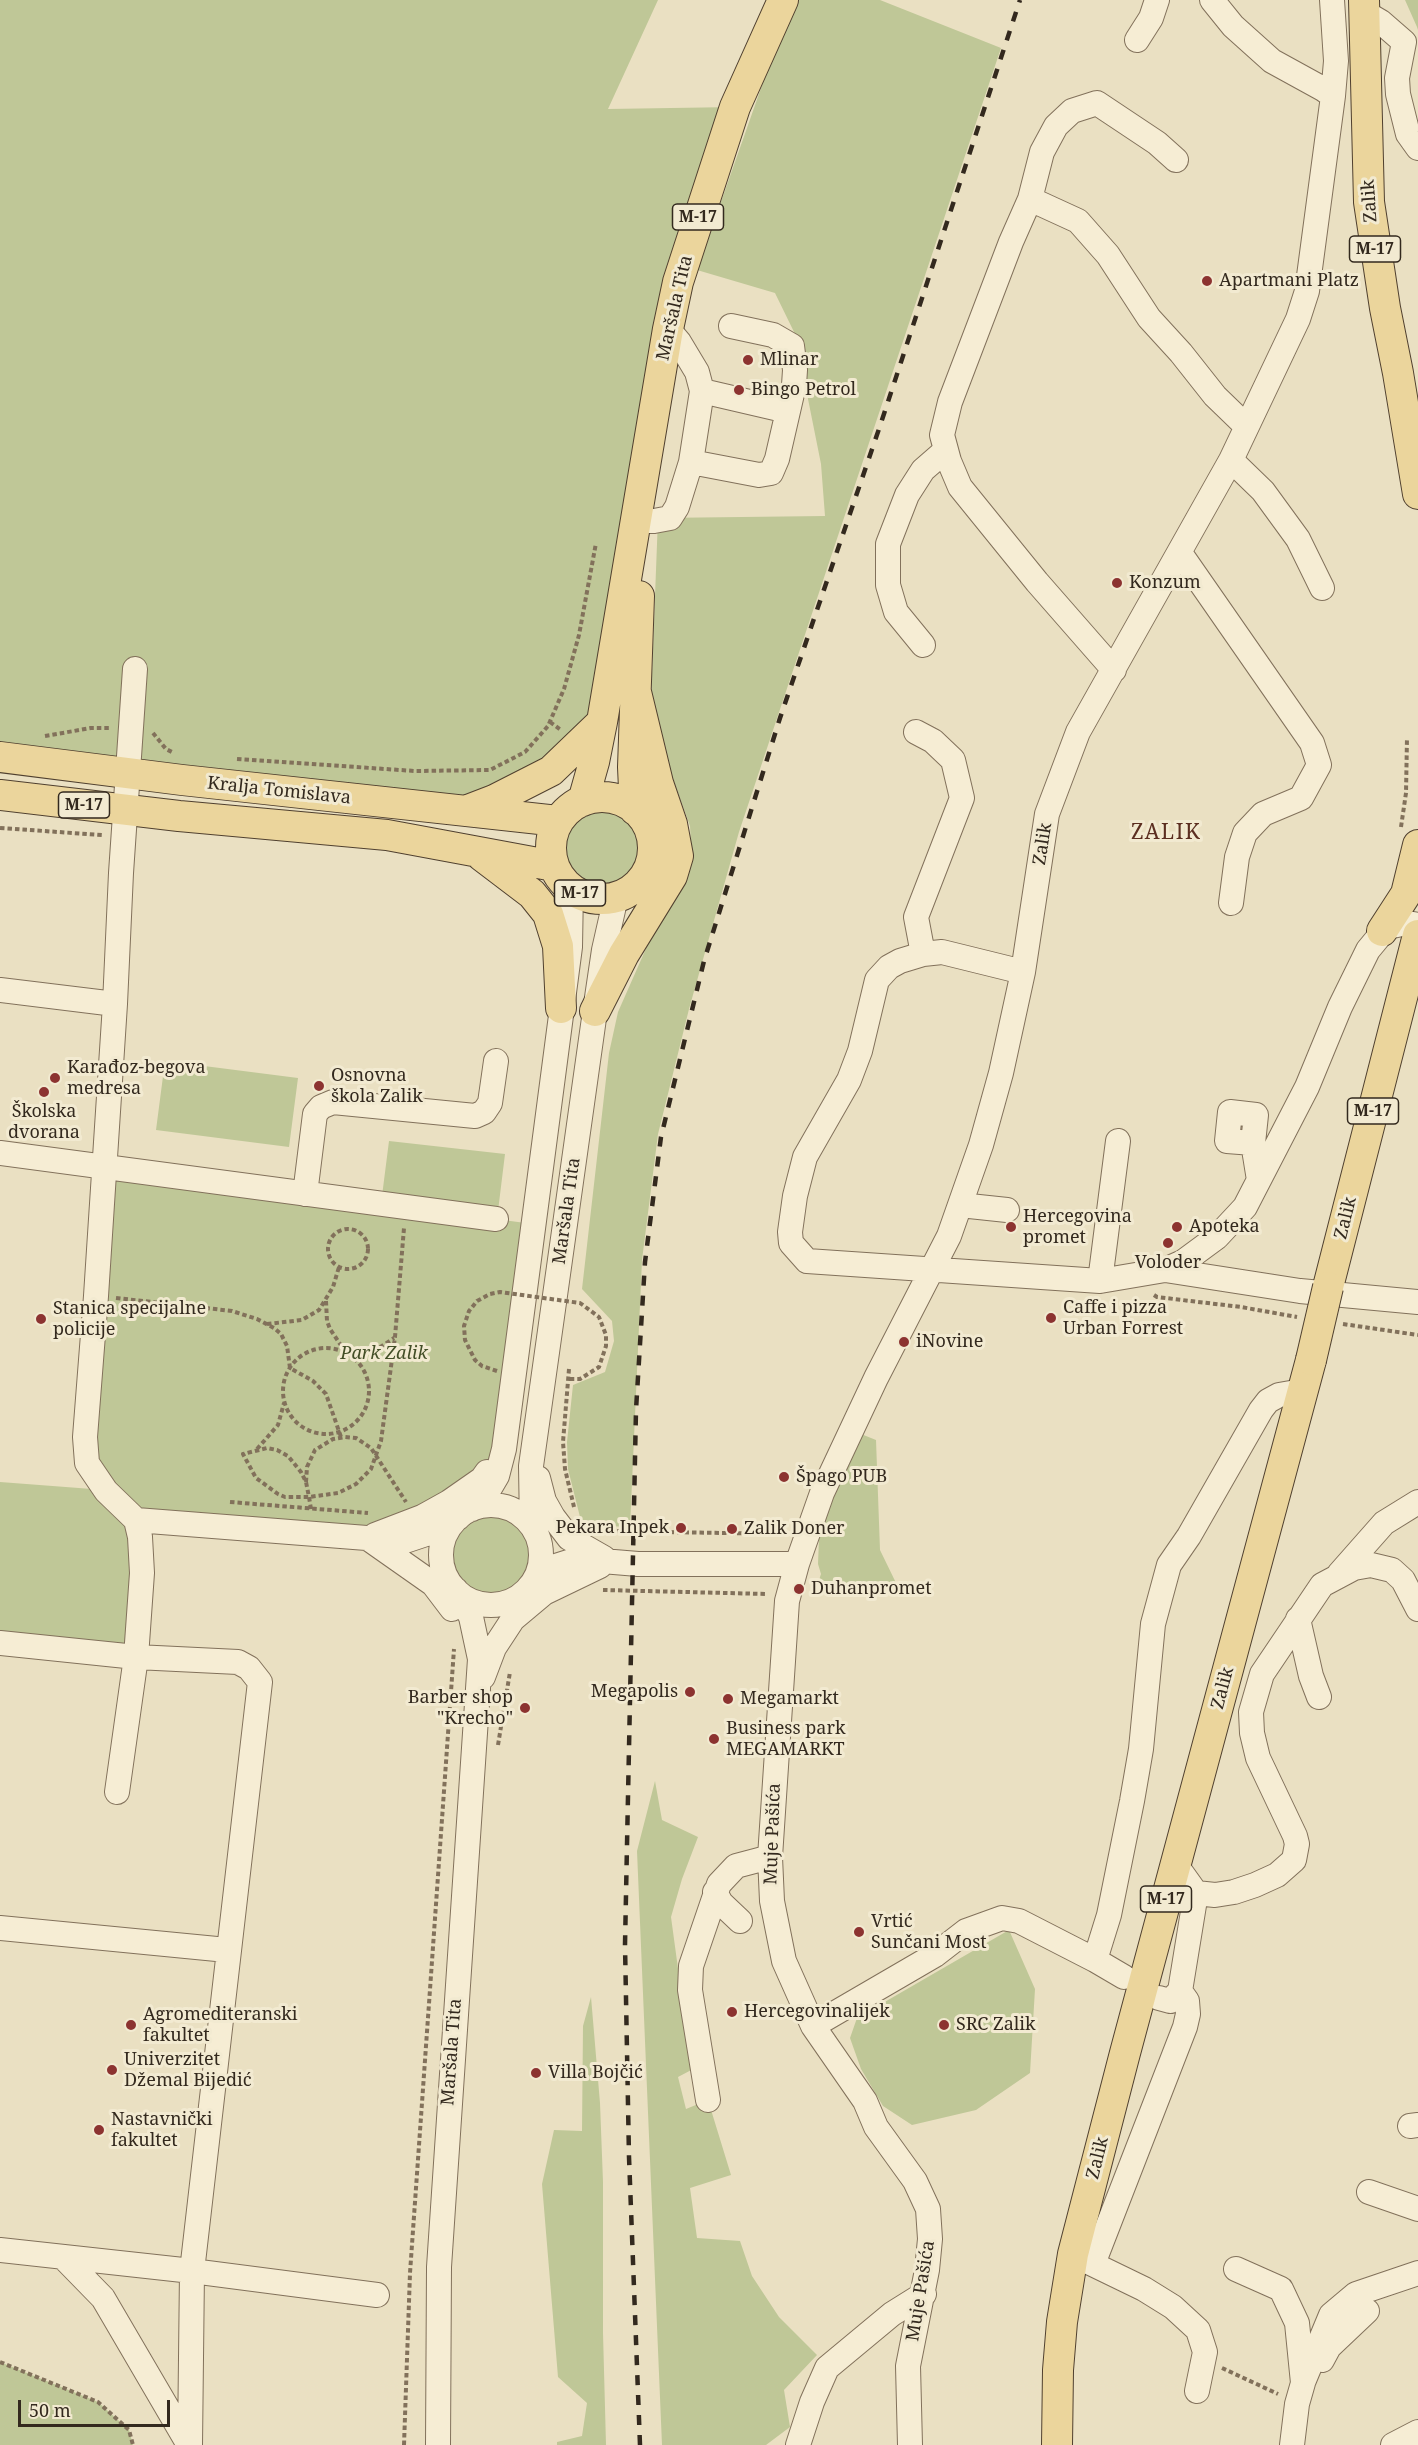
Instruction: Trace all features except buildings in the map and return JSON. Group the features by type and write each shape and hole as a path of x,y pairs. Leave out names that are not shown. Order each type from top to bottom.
{"main road":[{"name":"Maršala Tita","path":"583,801 602,722 668,329 678,282 735,107 783,0"},
{"name":"Zalik","path":"1364,6 1369,202 1383,298 1418,494"},
{"name":"Maršala Tita","path":"635,810 633,767 642,488"},
{"path":"595,1011 624,954 672,876 678,856 672,824 658,783 636,692"},
{"path":"467,811 551,771 602,722"},
{"name":"Kralja Tomislava","path":"0,757 558,821"},
{"name":"Kralja Tomislava","path":"0,795 124,823 387,835 474,850 563,877"},
{"path":"558,821 569,809 596,797 610,798 635,810"},
{"name":"M-17","path":"558,821 552,836 551,851 563,877 585,896 601,899 616,897 630,890 642,880 653,851 648,828 635,810"},
{"path":"1382,931 1406,894 1418,845"},
{"path":"474,850 532,894 548,914 558,945 561,1008"},
{"name":"Zalik","path":"1058,2445 1058,2370 1062,2322 1083,2259 1176,1865 1311,1360 1418,935"}],"street":[{"path":"1137,40 1151,18 1157,0"},
{"path":"1212,0 1233,26 1272,61 1333,96"},
{"name":"Zalik","path":"797,1564 822,1493 876,1378 949,1236 984,1135 1001,1073 1023,972 1047,814 1078,732 1231,460 1298,319 1307,291 1333,96 1336,61 1332,0"},
{"name":"Zalik","path":"1364,6 1404,42 1397,78 1398,94 1408,134 1418,148"},
{"path":"1114,670 1037,582 960,487 942,435 950,402 1011,242 1030,199 1042,152 1056,126 1072,111 1097,103 1157,143 1176,160"},
{"path":"1030,199 1078,220 1108,255 1149,318 1215,396 1246,426"},
{"path":"691,462 759,474 771,473 777,459 795,370 792,346 773,334 731,326"},
{"path":"641,521 654,522 670,518 677,507 691,462 702,391 697,372 679,342 668,329"},
{"path":"702,391 788,411"},
{"path":"922,645 896,612 888,585 888,544 907,495 924,470 946,450"},
{"path":"1231,460 1263,491 1298,539 1322,588"},
{"path":"1180,553 1312,743 1319,765 1301,798 1263,814 1245,833 1237,857 1231,903"},
{"path":"117,1792 136,1657 142,1573 140,1537 136,1520 106,1491 87,1463 85,1437 115,1004 124,823 129,773 142,729 135,669"},
{"path":"916,732 933,741 953,760 962,798 916,917 923,954"},
{"name":"Maršala Tita","path":"465,1513 487,1493 497,1476 504,1449 570,947 563,877"},
{"name":"Maršala Tita","path":"534,1529 530,1497 532,1457 604,950 616,897"},
{"path":"1023,972 942,952 923,954 894,964 877,980 860,1051 849,1080 805,1157 789,1232 791,1243 807,1261 1100,1281 1165,1270 1183,1262 1217,1237 1245,1207 1307,1087 1340,1007 1368,950 1382,931 1395,925 1418,925"},
{"path":"0,990 115,1004"},
{"path":"305,1194 315,1114 321,1107 333,1102 476,1116 484,1112 490,1103 496,1062"},
{"path":"1100,1281 1118,1141"},
{"path":"1253,1143 1259,1180"},
{"path":"0,1153 496,1219"},
{"path":"960,1205 1007,1210"},
{"path":"1165,1270 1300,1291 1418,1302"},
{"path":"1095,1959 1109,1915 1132,1801 1141,1749 1153,1624 1169,1565 1190,1536 1261,1410 1268,1401 1279,1395 1302,1392"},
{"path":"367,1538 422,1517 462,1494 482,1479 504,1449"},
{"path":"532,1457 544,1501 569,1538 612,1561"},
{"path":"1176,1865 1196,1893 1215,1895 1255,1886 1277,1875 1294,1860 1297,1844 1258,1758 1252,1733 1251,1712 1262,1674 1322,1585 1337,1575 1384,1523 1418,1502"},
{"path":"136,1520 405,1541 432,1532 465,1513 488,1505 505,1507 520,1514 534,1529 578,1559"},
{"path":"452,1584 442,1562 442,1546 448,1530 465,1513"},
{"path":"405,1541 427,1557 470,1600 485,1604 501,1604 517,1598 537,1575 541,1561 541,1547 534,1529"},
{"path":"367,1538 432,1584 450,1605 465,1634 471,1653 477,1691"},
{"path":"537,1575 578,1559 638,1564 797,1564"},
{"path":"477,1691 494,1648 513,1619 544,1593 567,1580 612,1561"},
{"name":"Muje Pašića","path":"797,1564 787,1601 770,1857 771,1901 776,1931 794,1988 813,2026 865,2101 876,2127 915,2181 928,2209 930,2239 924,2294 908,2366 910,2445"},
{"path":"1337,1575 1371,1565 1392,1570 1403,1581 1418,1609"},
{"name":"Maršala Tita","path":"452,1584 471,1617 480,1659"},
{"name":"Maršala Tita","path":"438,2445 439,2267 477,1691 480,1659 490,1633 517,1598"},
{"path":"1298,1619 1311,1676 1319,1698"},
{"path":"0,1643 136,1657 238,1662 249,1668 260,1682 227,1950 192,2271 189,2445"},
{"path":"708,2100 690,1990 691,1966 719,1884 736,1866 770,1857"},
{"path":"715,1892 721,1903 740,1921"},
{"path":"1196,1893 1169,1994 1187,2001 1188,2014 1185,2028 1083,2259 1144,2289 1173,2307 1198,2330 1205,2352 1197,2391"},
{"path":"813,2026 935,1955 966,1931 1002,1918 1019,1921 1095,1959 1124,1977"},
{"path":"0,1928 227,1950"},
{"path":"1369,2193 1418,2209"},
{"path":"0,2250 192,2271 377,2295"},
{"path":"63,2257 103,2298 189,2445"},
{"path":"103,2298 105,2285 119,2263"},
{"path":"1236,2269 1281,2289 1297,2323 1300,2393 1292,2445"},
{"path":"1300,2393 1331,2315 1356,2294 1418,2273"},
{"path":"798,2445 812,2402 827,2368 892,2314 924,2294"},
{"path":"1300,2393 1329,2347 1367,2311"},
{"path":"1393,2445 1418,2432"}],"path":[{"path":"231,758 415,771 490,770 525,752 548,726 564,689 579,635 596,543"},
{"path":"44,736 91,728 142,729 174,753"},
{"path":"0,828 124,823"},
{"path":"306,1482 288,1456 277,1450 267,1448 243,1454 249,1468 265,1486 285,1497 309,1497 338,1493 364,1478 377,1458 381,1441 395,1337 406,1207"},
{"path":"344,1230 357,1231 366,1240 368,1252 366,1258 351,1269 339,1267 330,1259 328,1246 330,1241 344,1230"},
{"path":"267,1324 302,1320 319,1310 326,1301 339,1267"},
{"path":"1124,1278 1157,1297 1241,1307 1302,1318"},
{"path":"507,1294 508,1283"},
{"path":"497,1371 482,1366 475,1360 465,1340 464,1326 469,1311 477,1301 500,1292 580,1303 599,1317 606,1335 606,1346 599,1367 580,1379 568,1379"},
{"path":"96,1296 232,1311 267,1324 281,1334 285,1340 290,1368"},
{"path":"326,1301 327,1321 330,1329 340,1344 349,1351 357,1353 376,1350 395,1337"},
{"path":"1342,1324 1418,1335"},
{"path":"320,1348 334,1349 348,1354 359,1364 366,1376 369,1389 367,1403 361,1415 352,1425 339,1431 326,1433 312,1431 300,1425 291,1416 285,1403 283,1389 290,1368 305,1353 320,1348"},
{"path":"495,1383 498,1360"},
{"path":"290,1368 313,1381 326,1394 341,1437"},
{"path":"257,1450 278,1425 285,1403"},
{"path":"311,1509 306,1482 307,1467 315,1450 324,1443 341,1437 356,1438 371,1448 410,1508"},
{"path":"230,1502 371,1513"},
{"path":"595,1590 759,1592 768,1594 774,1601"},
{"path":"404,2445 410,2273 454,1653"},
{"path":"496,1755 511,1664"},
{"path":"0,2362 98,2402 129,2430 133,2445"},
{"path":"1247,2378 1300,2393"}],"green space":[{"path":"0,0 658,0 608,109 735,107 713,173 602,722 494,800 0,757"},
{"path":"792,0 880,0 1001,48 739,832 689,1009 658,1134 642,1260 630,1527 582,1525 568,1469 567,1442 573,1385 605,1372 614,1341 612,1321 582,1289 609,1053 618,1012 648,944 684,882 692,860 690,826 658,737 651,700 658,518 825,516 821,464 795,334 775,293 697,270"},
{"path":"1405,0 1418,0 1418,30 1417,27"},
{"path":"602,801 620,805 635,815 645,830 649,848 645,866 635,881 620,891 602,895 584,891 569,881 559,866 555,848 559,830 569,815 584,805"},
{"path":"165,1061 298,1078 289,1147 156,1130"},
{"path":"389,1141 505,1154 498,1211 382,1196"},
{"name":"Park Zalik","path":"104,1167 533,1224 504,1449 482,1479 367,1538 137,1520 137,1653 0,1639 0,1482 105,1490 87,1463"},
{"path":"856,1432 876,1440 880,1550 898,1587 826,1587 818,1583 821,1574 818,1564 820,1513"},
{"path":"492,1508 510,1512 525,1522 535,1537 539,1555 535,1573 525,1588 510,1598 492,1602 474,1598 459,1588 449,1573 445,1555 449,1537 459,1522 474,1512"},
{"path":"655,1781 662,1820 698,1837 671,1917 679,1976 697,2067 678,2077 686,2109 708,2100 731,2175 690,2188 697,2238 740,2241 752,2276 779,2317 817,2355 784,2390 790,2427 766,2445 662,2445 637,1851"},
{"name":"SRC Zalik","path":"1009,1930 1035,1989 1030,2073 976,2110 912,2125 883,2106 861,2069 850,2038 857,2018"},
{"path":"591,1997 600,2103 603,2182 606,2445 557,2445 557,2442 582,2436 587,2403 558,2377 542,2184 554,2130 582,2131 583,2026"},
{"path":"0,2362 98,2402 129,2430 133,2445 0,2445"}],"railway":[{"path":"640,2445 629,2157 625,1945 636,1410 645,1262 661,1137 704,961 780,718 880,426 1020,0"}],"place":[{"name":"Apartmani Platz","path":"1207,281"},
{"name":"Mlinar","path":"748,360"},
{"name":"Bingo Petrol","path":"739,390"},
{"name":"Konzum","path":"1117,583"},
{"name":"Karađoz-begova medresa","path":"55,1078"},
{"name":"Osnovna škola Zalik","path":"319,1086"},
{"name":"Školska dvorana","path":"44,1092"},
{"name":"Hercegovina promet","path":"1011,1227"},
{"name":"Apoteka","path":"1177,1227"},
{"name":"Voloder","path":"1168,1243"},
{"name":"Caffe i pizza Urban Forrest","path":"1051,1318"},
{"name":"Stanica specijalne policije","path":"41,1319"},
{"name":"iNovine","path":"904,1342"},
{"name":"Špago PUB","path":"784,1477"},
{"name":"Pekara Inpek","path":"681,1528"},
{"name":"Zalik Doner","path":"732,1529"},
{"name":"Duhanpromet","path":"799,1589"},
{"name":"Megapolis","path":"690,1692"},
{"name":"Megamarkt","path":"728,1699"},
{"name":"Barber shop \"Krecho\"","path":"525,1708"},
{"name":"Business park MEGAMARKT","path":"714,1739"},
{"name":"Vrtić Sunčani Most","path":"859,1932"},
{"name":"Hercegovinalijek","path":"732,2012"},
{"name":"Agromediteranski fakultet","path":"131,2025"},
{"name":"SRC Zalik","path":"944,2025"},
{"name":"Univerzitet Džemal Bijedić","path":"112,2070"},
{"name":"Villa Bojčić","path":"536,2073"},
{"name":"Nastavnički fakultet","path":"99,2130"}],"district":[{"name":"ZALIK","path":"1166,833"}]}
